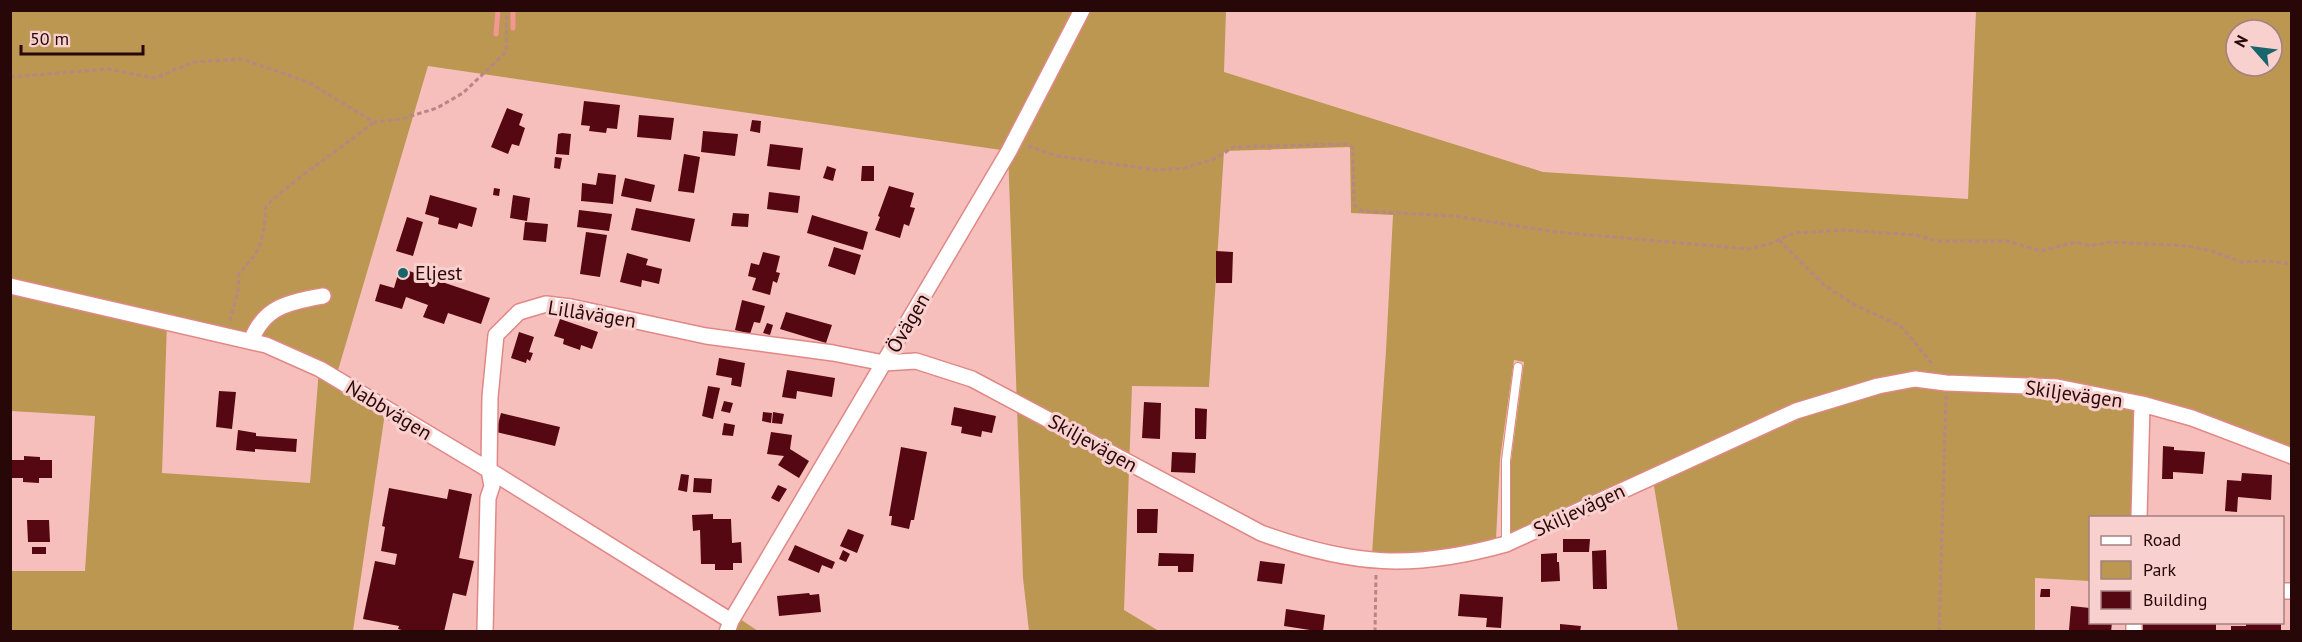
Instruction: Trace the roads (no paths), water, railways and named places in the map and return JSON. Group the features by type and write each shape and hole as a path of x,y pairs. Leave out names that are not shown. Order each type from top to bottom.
{"street":[{"name":"Övägen","path":"729,626 1014,141 1082,10"},
{"name":"Nabbvägen","path":"10,286 266,345 320,369 489,470 729,626"},
{"path":"251,341 263,317 293,301 323,296"},
{"name":"Lillåvägen","path":"485,632 488,498 492,486 489,470 490,397 496,335 519,312 546,304 571,307 706,336 833,353 884,363"},
{"name":"Skiljevägen","path":"884,363 915,361 972,380 1262,533 1304,549 1348,559 1376,561 1414,561 1463,556 1506,544 1796,411 1878,386 1915,379 1946,383 2057,387 2142,404 2192,418 2292,456"},
{"path":"2139,516 2142,404"}],"lane":[{"path":"1506,544 1504,512 1506,460 1518,367"}],"waterway":[{"path":"496,34 498,10"},
{"path":"513,10 513,28"}],"place":[{"name":"Eljest","path":"403,273"}]}
